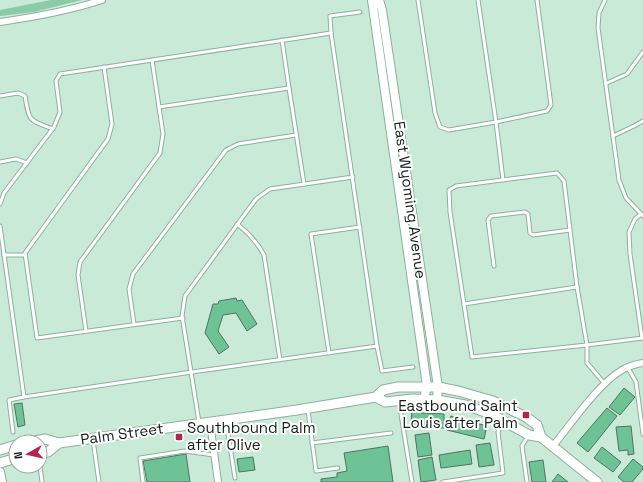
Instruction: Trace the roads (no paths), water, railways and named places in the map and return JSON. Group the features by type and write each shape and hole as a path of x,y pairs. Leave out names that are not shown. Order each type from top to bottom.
{"main road":[{"name":"Palm Street","path":"48,452 59,444 376,397 383,390 398,387 438,387 478,396 513,410 537,425 541,437"},
{"name":"Palm Street","path":"376,397 385,402 424,398 465,405 502,419 529,435"},
{"path":"529,435 541,437 597,482"},
{"name":"Palm Street","path":"48,440 59,444"}],"street":[{"path":"0,22 47,15 102,0"},
{"name":"East Wyoming Avenue","path":"372,0 427,387 424,398"},
{"name":"East Wyoming Avenue","path":"379,0 383,18 438,387 437,400"},
{"path":"553,446 584,406 605,384 622,370 643,363"},
{"path":"210,422 218,482"},
{"path":"0,472 2,482"}],"lane":[{"path":"418,0 436,112 440,127 449,130 547,111 551,105 537,0"},
{"path":"478,0 503,180"},
{"path":"605,0 599,13 598,28 619,180 626,198 642,215 635,220 629,232 630,254 642,338 587,346 472,357 450,212 449,190 456,186 557,173 564,181 577,287 587,346 587,363 605,384"},
{"path":"360,12 330,16 331,33 382,371 413,367"},
{"path":"0,204 4,193 53,129 60,112 56,81 60,74 331,33"},
{"path":"282,40 304,184"},
{"path":"606,83 628,74 643,52"},
{"path":"86,331 78,275 80,262 160,152 163,134 152,60"},
{"path":"104,67 112,124 108,139 25,252 38,338 183,318"},
{"path":"159,107 289,88"},
{"path":"0,96 18,93 25,96 28,115 34,122 53,129"},
{"path":"613,136 643,121"},
{"path":"134,324 129,289 133,274 226,150 238,144 296,135"},
{"path":"0,162 16,159 27,163"},
{"path":"199,424 183,318 185,296 256,199 270,189 353,178"},
{"path":"494,266 488,220 491,216 525,212 528,214 530,233 533,235 570,230"},
{"path":"237,224 258,243 264,255 280,360"},
{"path":"0,226 24,397"},
{"path":"329,353 311,234 360,227"},
{"path":"4,255 25,255"},
{"path":"464,304 577,287"},
{"path":"13,432 9,400 192,372 378,346"},
{"path":"628,368 636,382 643,434"},
{"path":"399,400 412,482"},
{"path":"308,408 316,471 338,468"},
{"path":"443,482 503,473 498,432 502,419"},
{"path":"226,420 235,478"},
{"path":"312,443 390,433"},
{"path":"527,482 522,446 529,435"},
{"path":"93,439 99,482"},
{"path":"230,447 253,443"},
{"path":"143,482 140,458 185,451 214,455"}],"place":[{"name":"Eastbound Saint Louis after Palm","path":"526,415"},
{"name":"Southbound Palm after Olive","path":"179,437"}]}
